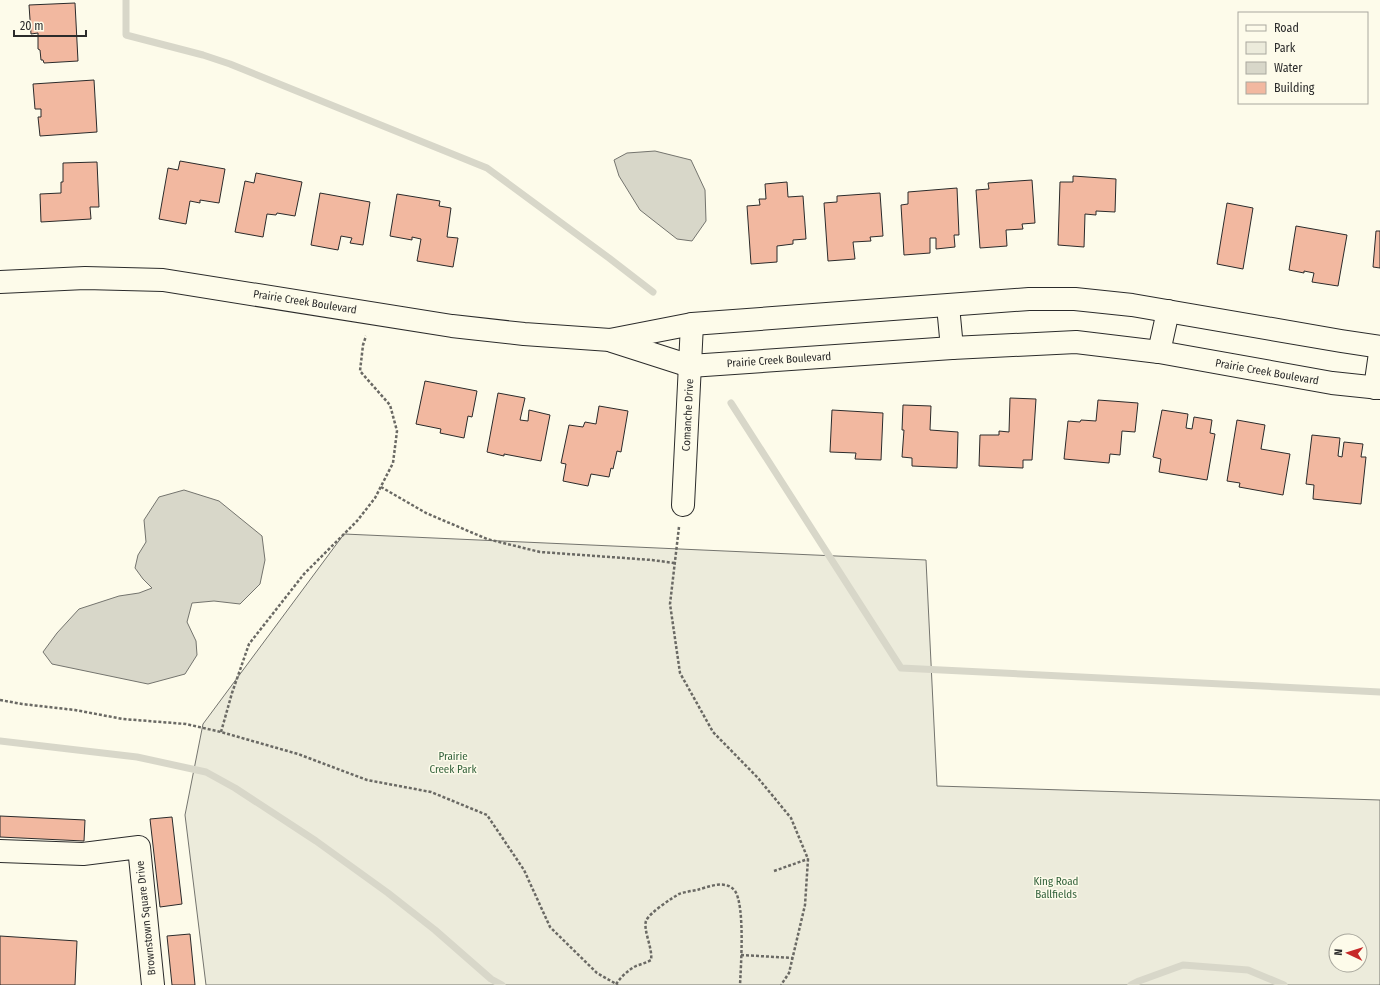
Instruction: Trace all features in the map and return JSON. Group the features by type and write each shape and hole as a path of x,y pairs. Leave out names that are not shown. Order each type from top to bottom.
{"street":[{"name":"Prairie Creek Boulevard","path":"0,282 85,278 163,280 497,332 610,340 690,366 952,348 1076,342 1159,352 1332,383 1377,388 1380,353"},
{"name":"Prairie Creek Boulevard","path":"610,340 692,324 1029,299 1075,299 1132,305 1380,347"},
{"path":"948,306 952,348"},
{"path":"1159,352 1168,311"},
{"name":"Comanche Drive","path":"681,516 692,324"},
{"name":"Brownstown Square Drive","path":"0,851 83,854 139,847 153,985"}],"path":[{"path":"221,732 232,693 249,644 304,574 357,521 375,498 393,463 397,432 390,405 360,371 363,345 371,313"},
{"path":"381,487 426,513 487,539 540,552 674,562"},
{"path":"681,516 674,562 670,604 680,674 713,732 758,778 791,818 808,858 805,905 789,973 781,985"},
{"path":"0,700 75,710 123,719 186,724 221,732 298,754 367,780 431,792 487,815 524,870 550,927 597,973 617,985 623,974 634,967 651,960 646,925 647,919 657,910 678,895 705,887 723,885 731,888 736,893 739,902 742,923 740,985"},
{"path":"774,871 808,858"},
{"path":"741,955 793,958"}],"green space":[{"name":"Prairie Creek Park","path":"344,534 926,560 937,786 1380,800 1380,985 206,985 185,815 203,724"}],"water":[{"path":"655,151 691,160 705,190 706,221 692,241 677,239 640,210 619,176 614,160 627,153"},
{"path":"184,490 219,501 262,536 265,560 260,584 240,604 214,601 192,603 187,622 196,641 197,655 185,674 148,684 52,664 43,652 57,633 79,609 119,596 139,593 152,588 135,568 138,555 146,542 144,520 159,497"}],"building":[{"path":"75,3 78,61 44,63 43,60 41,60 40,50 38,49 38,33 31,34 29,5"},
{"path":"94,80 97,132 40,136 38,117 41,117 41,109 35,109 33,84"},
{"path":"180,161 225,169 219,203 200,200 200,203 190,201 186,224 159,219 168,168 178,170"},
{"path":"97,162 99,207 90,207 91,219 41,222 40,194 61,193 61,182 63,182 63,163"},
{"path":"256,173 302,182 295,216 277,213 276,215 267,214 263,237 235,232 245,181 254,183"},
{"path":"1073,176 1116,179 1115,212 1096,211 1096,215 1085,214 1084,247 1058,245 1060,182 1073,182"},
{"path":"1032,180 1035,223 1022,224 1023,229 1006,230 1007,246 980,248 976,190 989,189 988,183"},
{"path":"787,182 788,197 803,196 806,239 793,240 793,244 777,246 777,262 751,264 747,206 760,205 759,199 766,199 765,184"},
{"path":"957,188 959,235 954,235 955,247 936,249 936,238 930,238 930,253 904,255 901,205 908,204 908,192"},
{"path":"320,193 370,202 363,245 350,243 352,238 341,236 338,250 311,245"},
{"path":"880,193 883,236 870,237 871,241 853,242 855,259 828,261 824,203 837,202 837,196"},
{"path":"397,194 440,201 439,206 451,208 447,237 458,238 453,267 417,261 421,239 412,237 412,240 390,236"},
{"path":"1227,203 1253,208 1243,269 1217,264"},
{"path":"1296,226 1347,235 1338,286 1312,282 1314,273 1289,270"},
{"path":"1376,231 1380,231 1380,268 1373,267"},
{"path":"425,381 477,391 472,417 468,416 464,438 440,433 441,429 416,424"},
{"path":"498,393 525,398 520,420 528,421 529,410 550,415 541,461 487,452"},
{"path":"1010,398 1036,399 1032,460 1023,460 1023,468 979,466 980,435 999,435 999,431 1009,432"},
{"path":"1098,400 1138,403 1135,432 1122,431 1120,455 1110,454 1109,463 1064,459 1068,421 1096,421"},
{"path":"903,405 931,406 930,430 958,432 957,468 912,466 912,458 902,457 904,430 902,430"},
{"path":"599,406 628,411 621,452 617,451 613,469 611,468 609,477 591,474 588,486 563,481 566,464 561,463 569,425 583,427 585,422 596,424"},
{"path":"832,410 883,413 881,460 855,459 856,453 830,452"},
{"path":"1162,410 1188,414 1186,428 1192,429 1194,417 1212,420 1210,433 1215,434 1207,480 1159,472 1161,459 1153,457"},
{"path":"1237,420 1265,425 1261,449 1290,454 1283,495 1239,487 1240,483 1227,481"},
{"path":"1312,435 1340,438 1338,456 1342,457 1344,442 1363,444 1361,457 1366,457 1361,504 1313,499 1314,485 1306,484"},
{"path":"0,816 85,820 84,841 0,837"},
{"path":"172,817 182,904 160,907 150,819"},
{"path":"190,934 195,985 172,985 167,936"},
{"path":"0,936 77,941 75,985 0,985"}],"waterway":[{"path":"126,0 126,35 203,55 230,64 487,168 653,292"},
{"path":"731,403 901,668 1380,692"},
{"path":"0,741 137,757 206,772 235,788 316,841 388,893 435,930 491,979 502,985"},
{"path":"1131,985 1183,965 1248,970 1284,985"}],"park label":[{"name":"King Road Ballfields","path":"1056,887"}]}
